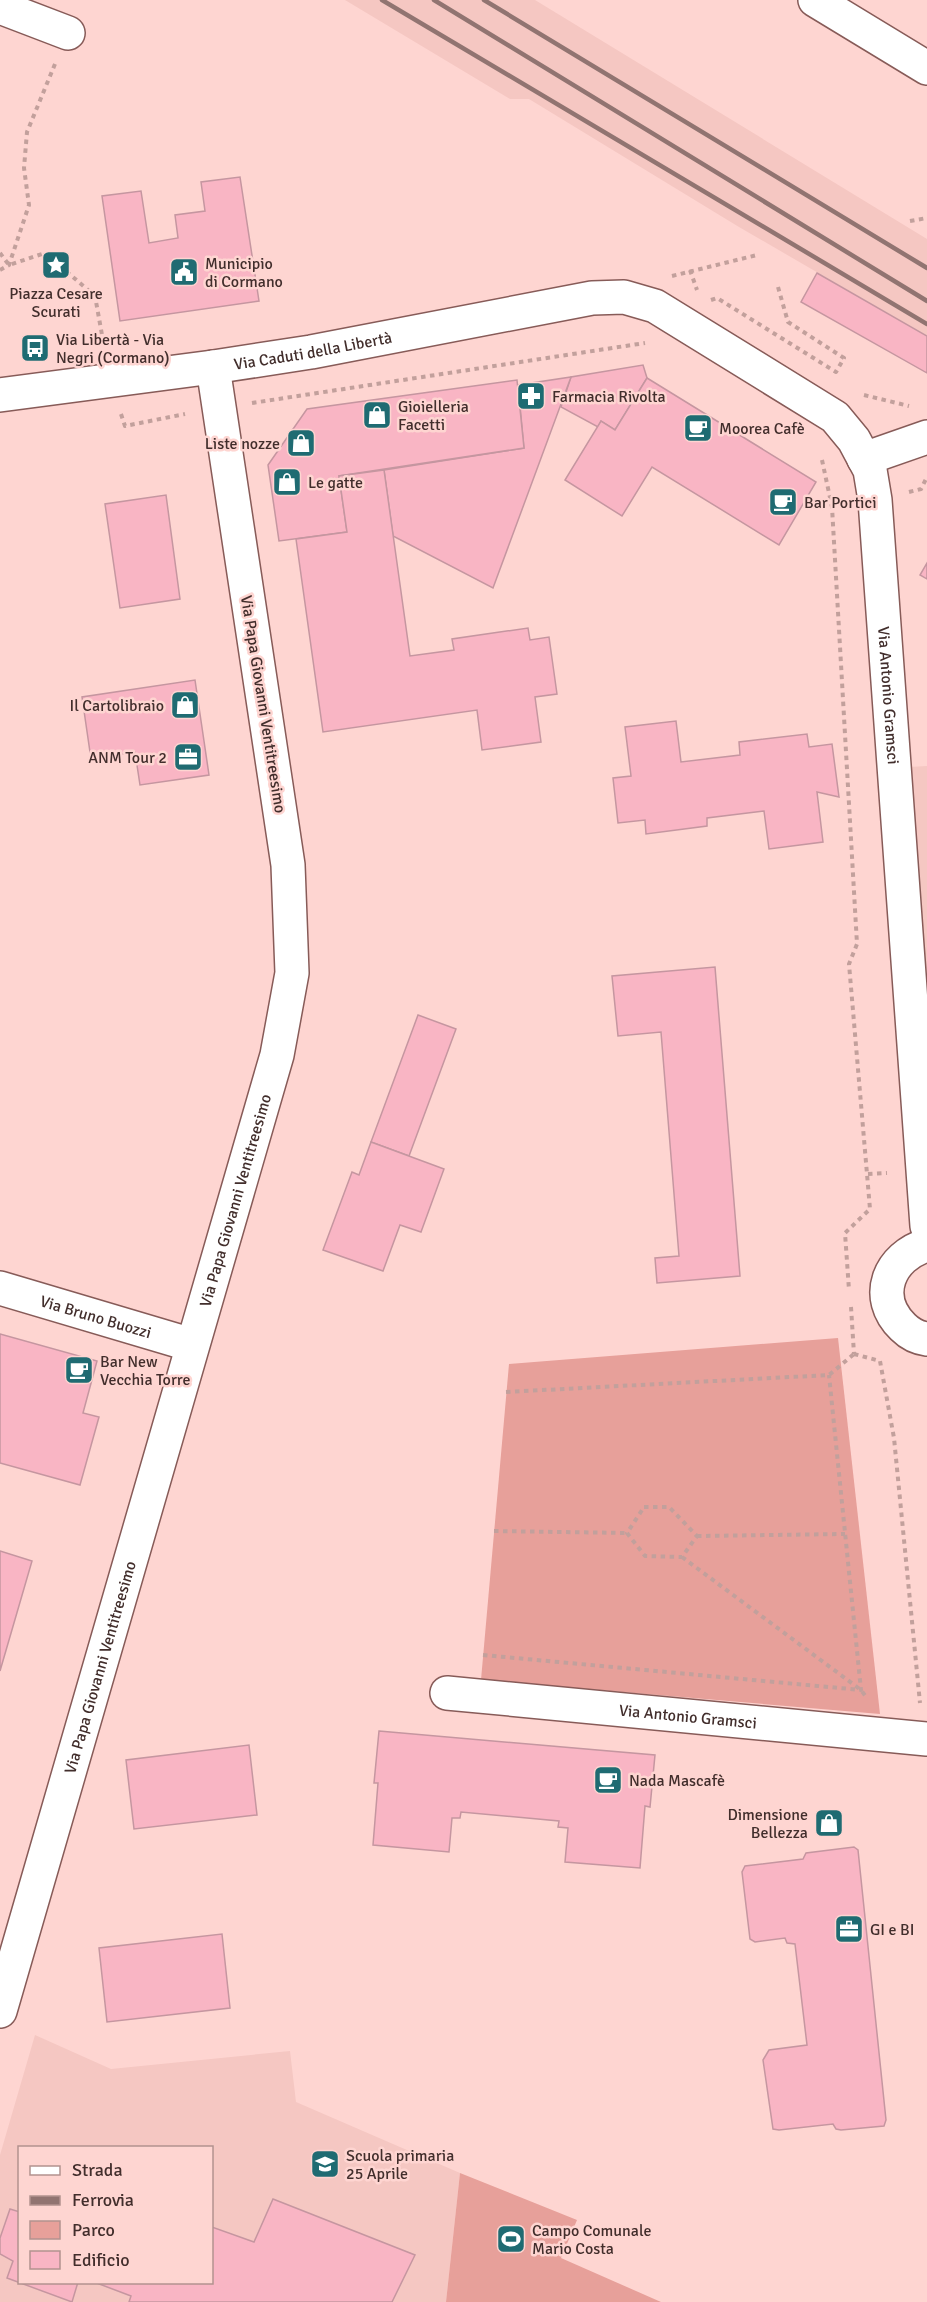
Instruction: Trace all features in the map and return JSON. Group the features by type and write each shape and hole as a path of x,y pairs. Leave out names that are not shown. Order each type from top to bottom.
{"street":[{"path":"815,0 927,68"},
{"path":"0,7 68,33"},
{"name":"Via Caduti della Libertà","path":"0,395 311,352 592,298 624,297"},
{"name":"Via Antonio Gramsci","path":"624,297 655,306 835,417 854,440 870,470 875,500 927,1226"},
{"name":"Via Papa Giovanni Ventitreesimo","path":"0,2011 277,1055 292,973 288,865 213,367"},
{"path":"864,459 927,437"},
{"path":"927,1245 913,1249 900,1259 891,1273 887,1289 888,1305 896,1320 907,1332 927,1339"},
{"name":"Via Bruno Buozzi","path":"0,1288 192,1345"},
{"name":"Via Antonio Gramsci","path":"447,1693 916,1738"}],"path":[{"path":"9,265 29,205 24,168 27,132 68,33"},
{"path":"910,221 927,218"},
{"path":"0,253 9,265"},
{"path":"0,270 45,253 95,296 110,380 125,426 220,408 644,343 652,344"},
{"path":"672,274 758,255"},
{"path":"688,325 701,303 717,298 836,372 844,358 788,322 778,287"},
{"path":"821,455 832,507 856,944 849,964 870,1209 845,1233"},
{"path":"506,1392 829,1375 854,1354 880,1361 894,1438 916,1738"},
{"path":"829,1375 861,1690"},
{"path":"627,1533 644,1507 669,1507 697,1536 845,1534"},
{"path":"494,1531 627,1533"},
{"path":"627,1533 645,1556 682,1557 861,1690 916,1738"},
{"path":"682,1557 697,1536"},
{"path":"483,1655 861,1690"}],"shaded area":[{"path":"345,0 535,0 927,239 927,336 739,227 529,99 510,99"},
{"path":"927,766 927,1017 909,767"},
{"name":"Scuola primaria 25 Aprile","path":"35,2035 111,2069 290,2051 296,2102 460,2173 446,2302 0,2302 0,2155"}],"green space":[{"path":"838,1338 880,1714 481,1680 509,1364"},
{"name":"Campo Comunale Mario Costa","path":"460,2173 577,2220 561,2258 661,2302 446,2302"}],"building":[{"name":"Municipio di Cormano","path":"240,177 259,301 120,321 102,196 141,191 149,243 178,238 175,215 205,211 201,182"},
{"path":"817,273 927,336 927,373 801,302"},
{"path":"643,365 647,378 615,430 601,421 598,427 561,407 571,377"},
{"path":"571,377 493,588 393,536 384,470 524,448 518,385"},
{"path":"647,378 816,482 779,545 652,467 622,516 565,480 601,421 615,430"},
{"path":"517,380 524,448 339,476 347,532 279,541 268,465 307,409"},
{"path":"384,470 410,656 454,650 452,639 528,628 530,640 549,637 557,694 535,697 541,742 482,750 477,710 323,732 296,539 347,532 339,476"},
{"path":"166,495 180,599 120,608 105,504"},
{"path":"927,563 927,579 920,575"},
{"path":"195,680 209,775 140,785 135,752 91,759 82,697"},
{"path":"676,721 681,762 740,755 739,742 807,734 809,747 832,744 839,797 817,792 823,842 769,849 764,811 707,818 707,826 646,834 645,820 618,823 613,778 631,776 625,727"},
{"path":"715,967 740,1276 657,1283 655,1258 679,1256 661,1032 618,1036 612,976"},
{"path":"418,1015 456,1029 409,1156 371,1142"},
{"path":"371,1142 444,1169 421,1232 400,1225 383,1271 323,1250 352,1172 359,1175"},
{"path":"0,1334 97,1361 83,1413 99,1417 80,1485 0,1463"},
{"path":"0,1551 32,1561 0,1671"},
{"path":"379,1731 655,1755 650,1807 645,1806 640,1868 565,1862 568,1828 558,1827 559,1821 461,1812 460,1818 452,1818 449,1852 373,1845 378,1783 374,1783"},
{"path":"249,1745 257,1815 134,1829 126,1760"},
{"path":"854,1847 858,1850 886,2120 884,2126 841,2130 836,2129 833,2124 773,2129 763,2060 769,2050 807,2045 795,1944 787,1943 785,1938 755,1942 750,1939 742,1872 745,1866 803,1859 806,1853"},
{"path":"222,1934 230,2008 107,2022 99,1948"},
{"path":"273,2199 415,2255 392,2302 129,2302 131,2296 99,2284 213,2284 213,2227 254,2242"},
{"path":"10,2209 18,2211 18,2282 7,2278 13,2261 0,2254 0,2238"},
{"path":"23,2284 77,2284 72,2302"}],"railway":[{"path":"382,0 927,324"},
{"path":"434,0 927,301"},
{"path":"484,0 927,268"}],"place":[{"name":"Piazza Cesare Scurati","path":"56,265"},
{"name":"Municipio di Cormano","path":"184,272"},
{"name":"Via Libertà - Via Negri (Cormano)","path":"35,348"},
{"name":"Farmacia Rivolta","path":"531,396"},
{"name":"Gioielleria Facetti","path":"377,415"},
{"name":"Moorea Cafè","path":"698,428"},
{"name":"Liste nozze","path":"301,443"},
{"name":"Le gatte","path":"287,482"},
{"name":"Bar Portici","path":"783,502"},
{"name":"Il Cartolibraio","path":"185,705"},
{"name":"ANM Tour 2","path":"188,757"},
{"name":"Bar New Vecchia Torre","path":"79,1370"},
{"name":"Nada Mascafè","path":"608,1780"},
{"name":"Dimensione Bellezza","path":"829,1823"},
{"name":"GI e BI","path":"849,1929"},
{"name":"Scuola primaria 25 Aprile","path":"325,2164"},
{"name":"Campo Comunale Mario Costa","path":"511,2239"}]}
